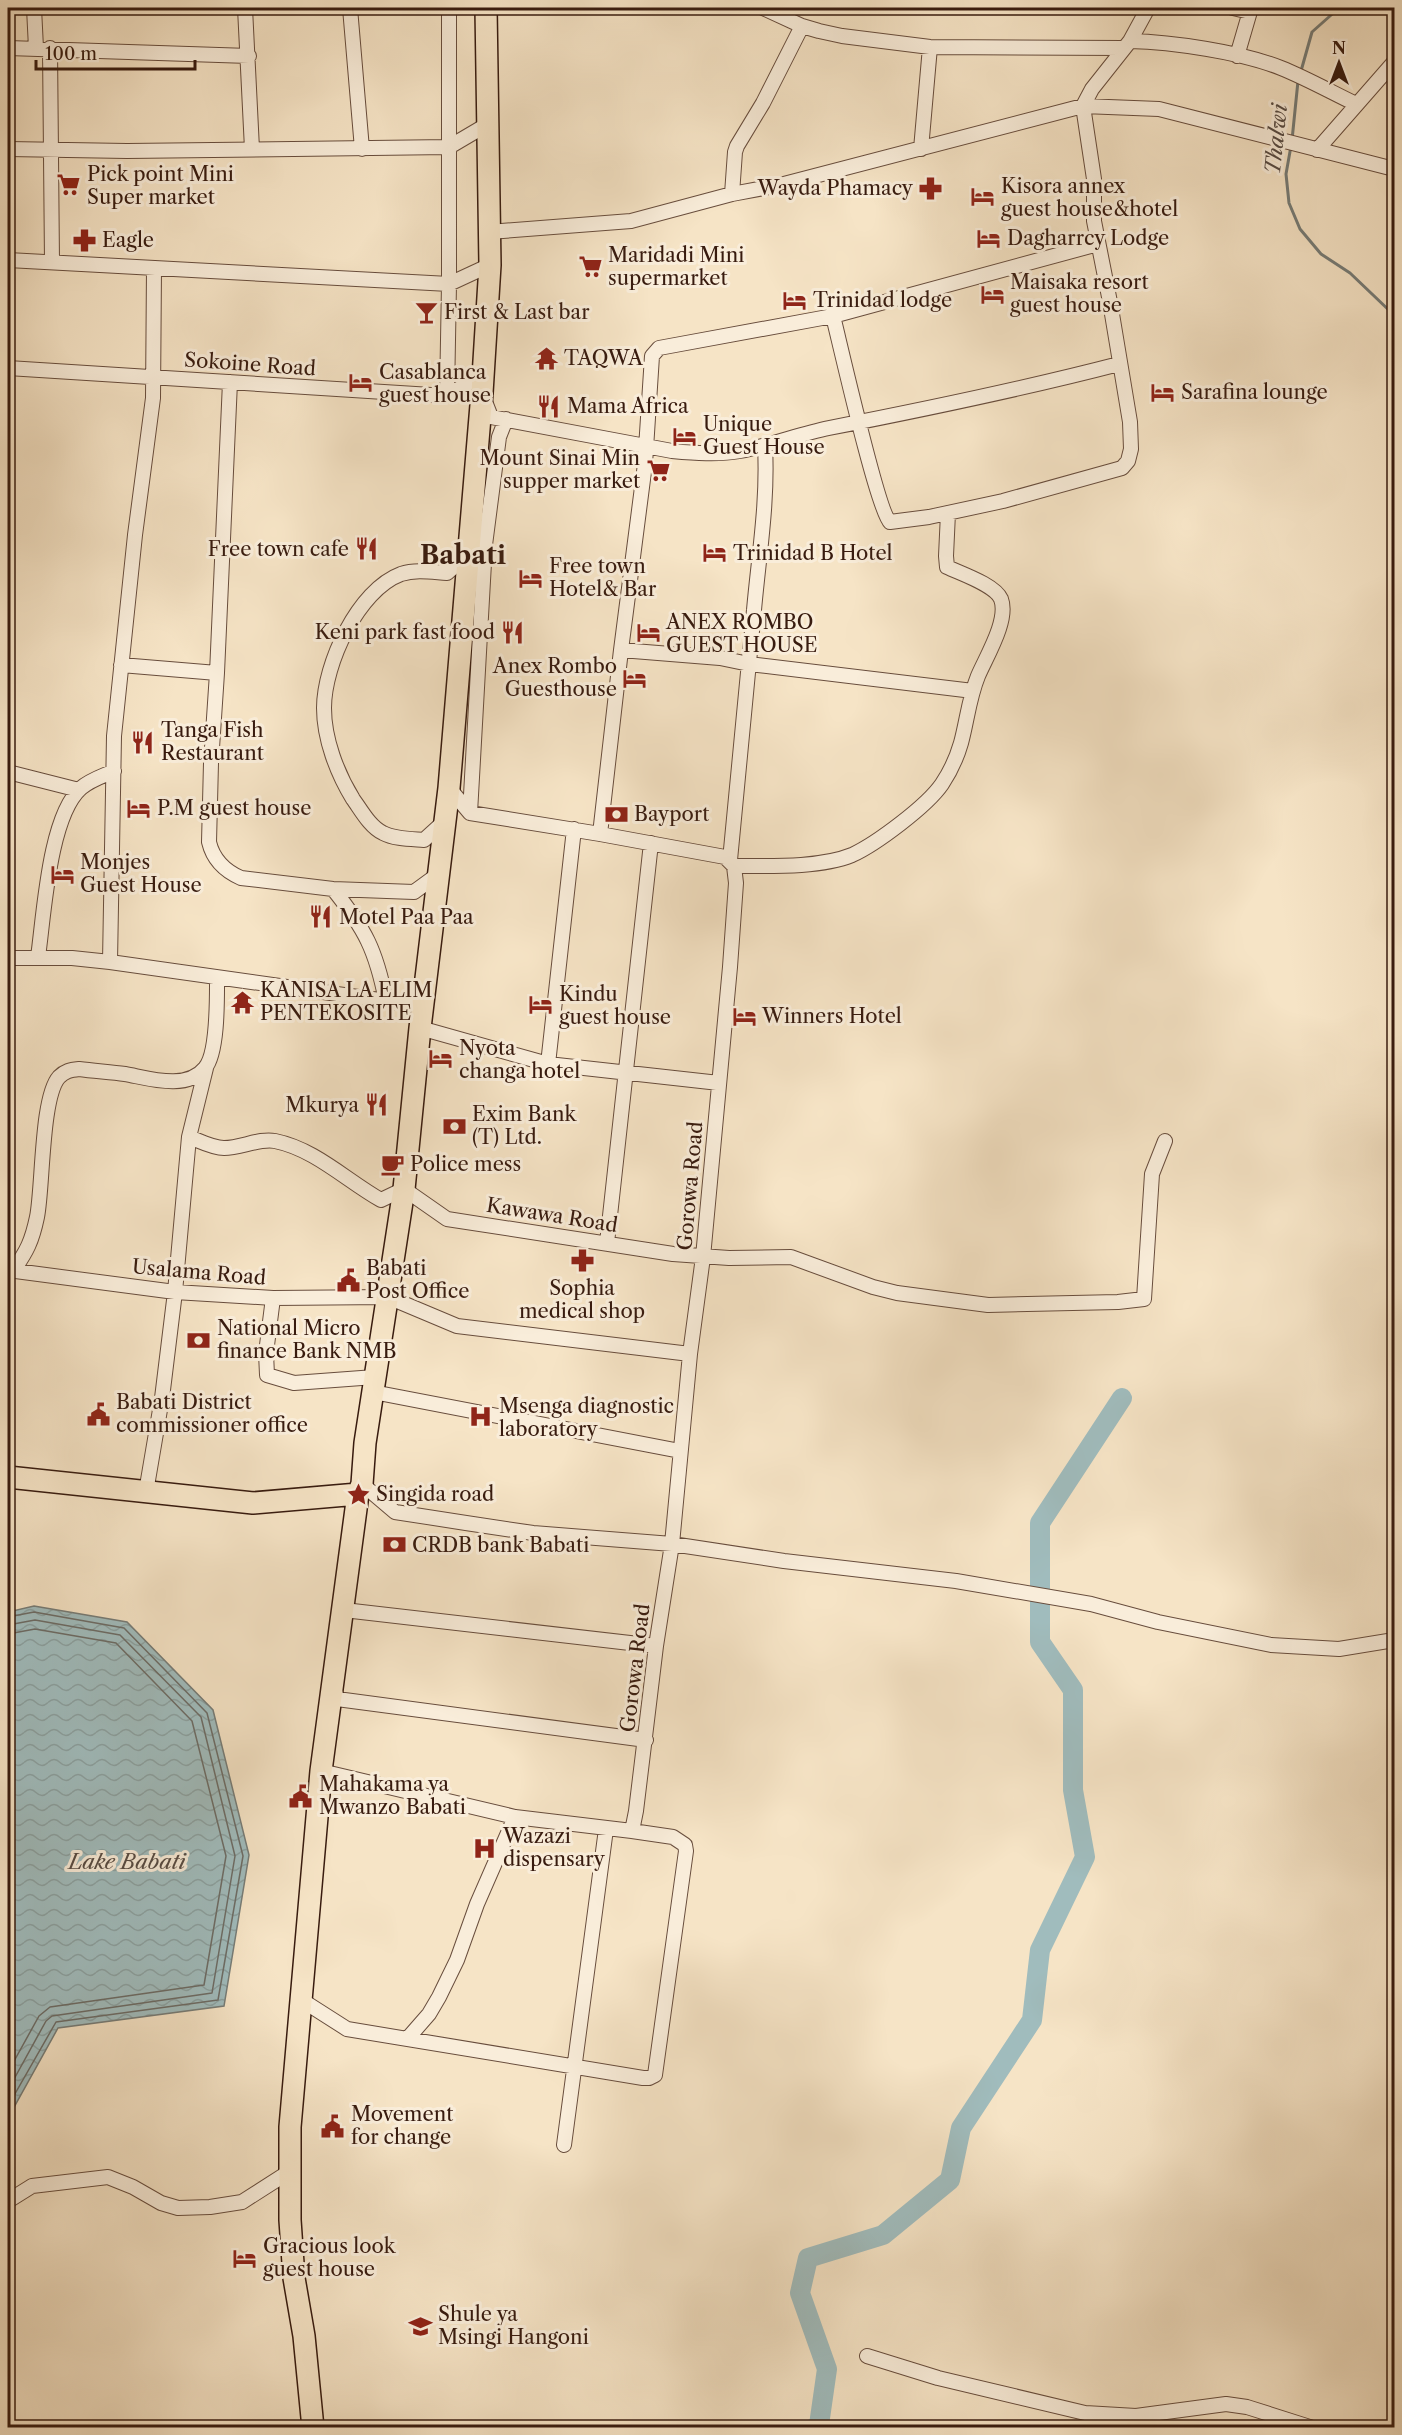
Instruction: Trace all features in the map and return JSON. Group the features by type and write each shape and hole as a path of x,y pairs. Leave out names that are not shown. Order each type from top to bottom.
{"highway":[{"path":"313,2427 304,2336 294,2278 290,2220 292,2170 290,2127 321,1771 332,1677 344,1610 365,1443 404,1189 420,1028 477,550 471,523 483,384 489,265 486,8"},
{"path":"253,1503 343,1486 365,1443"},
{"path":"8,1477 253,1503 360,1489"}],"street":[{"path":"34,8 43,48 51,150 52,262"},
{"path":"245,8 252,149"},
{"path":"350,8 362,149"},
{"path":"449,8 447,396 483,384 491,417 692,453 737,452 825,429 860,424 1026,388 1119,364"},
{"path":"763,8 802,26 842,36 930,47 1162,43 1237,56 1279,67 1356,104"},
{"path":"833,316 872,475 887,520 893,522 948,513 1122,468 1130,456 1132,437 1093,212 1094,179 1083,106 1092,89 1126,45 1148,8"},
{"path":"1233,8 1251,10 1237,56"},
{"path":"732,194 737,146 769,93 802,26"},
{"path":"921,148 930,47"},
{"path":"8,48 249,56"},
{"path":"1317,150 1395,62"},
{"path":"489,232 631,221 732,194 780,185 1083,106 1159,109 1281,142 1395,169"},
{"path":"8,149 450,147 488,124"},
{"path":"600,834 646,446 652,356 659,348 833,316 1098,244"},
{"path":"8,260 449,284 489,265"},
{"path":"110,962 114,736 155,376 154,268"},
{"name":"Sokoine Road","path":"8,368 447,396"},
{"path":"230,382 218,673 210,775 209,843 213,855 231,873 241,878 333,889 414,892 440,873"},
{"path":"470,813 477,550 499,437 506,420"},
{"name":"Gorowa Road","path":"632,1831 672,1544 690,1354 704,1257 733,927 736,883 732,863 766,498 765,446"},
{"path":"449,788 470,813 651,843 732,863 810,863 853,854 873,842 930,798 941,785 961,744 973,692 1004,613 1001,599 995,590 947,567 945,556 948,513"},
{"path":"446,820 424,840 382,833 371,823 345,786 330,746 324,709 326,687 333,662 359,610 374,593 390,580 407,573 447,573 477,550"},
{"path":"621,650 720,658 749,664 973,692"},
{"path":"121,665 218,673"},
{"path":"38,957 60,824 65,811 79,790 114,771"},
{"path":"8,772 79,790"},
{"path":"548,1064 574,830"},
{"path":"607,1243 651,843"},
{"path":"333,889 352,913 370,942 380,971 386,1001"},
{"path":"8,958 38,957 110,962 408,1004 426,982"},
{"path":"146,1492 162,1398 175,1292 189,1137 215,1029 218,977"},
{"path":"420,1028 548,1064 719,1083"},
{"path":"10,1270 28,1249 37,1215 47,1117 57,1079 66,1071 79,1070 154,1080 180,1080 194,1076 206,1068"},
{"path":"189,1137 221,1148 267,1140 279,1142 300,1150 332,1168 381,1200 404,1189"},
{"name":"Kawawa Road","path":"404,1189 447,1219 648,1251 704,1257 791,1257 873,1287 897,1293 988,1305 1142,1300 1145,1292 1152,1174 1165,1141"},
{"name":"Usalama Road","path":"10,1270 175,1292 273,1298 388,1296"},
{"path":"388,1296 458,1326 690,1354"},
{"path":"273,1298 266,1353 267,1375 294,1383 374,1385 680,1450"},
{"path":"360,1489 395,1512 532,1533 672,1544 784,1561 956,1581 1090,1604 1158,1622 1271,1645 1339,1649 1395,1640"},
{"path":"344,1610 656,1646"},
{"path":"332,1677 337,1699 646,1740"},
{"path":"300,1999 347,2029 649,2078 655,2075 686,1851 685,1845 673,1837 515,1817 321,1771"},
{"path":"408,2038 429,2014 457,1960 477,1904 515,1817"},
{"path":"564,2145 606,1829"},
{"path":"8,2201 32,2186 108,2177 133,2187 161,2203 178,2208 210,2207 242,2202 292,2170"},
{"path":"867,2356 1085,2420 1226,2404 1247,2407 1313,2427"}],"water":[{"name":"Lake Babati","path":"34,1606 127,1622 213,1710 249,1855 224,2006 58,2028 8,2118 8,1612"}],"waterway":[{"name":"Thalwi","path":"1301,71 1312,32 1339,8"},
{"name":"Thalwi","path":"1292,140 1298,81"},
{"name":"Thalwi","path":"1291,146 1286,174 1289,203 1300,229 1321,254 1350,273 1394,315"},
{"path":"814,2428 819,2425 827,2369 800,2293 808,2258 883,2235 950,2180 961,2128 1032,2020 1040,1950 1085,1857 1073,1790 1073,1690 1040,1642 1040,1523 1122,1398"}],"place":[{"name":"Pick point Mini Super market","path":"69,185"},
{"name":"Wayda Phamacy","path":"931,188"},
{"name":"Kisora annex guest house&hotel","path":"983,197"},
{"name":"Dagharrcy Lodge","path":"989,238"},
{"name":"Eagle","path":"84,240"},
{"name":"Maridadi Mini supermarket","path":"590,266"},
{"name":"Maisaka resort guest house","path":"992,294"},
{"name":"Trinidad lodge","path":"795,300"},
{"name":"First & Last bar","path":"426,312"},
{"name":"TAQWA","path":"546,358"},
{"name":"Casablanca guest house","path":"361,383"},
{"name":"Sarafina lounge","path":"1163,392"},
{"name":"Mama Africa","path":"549,406"},
{"name":"Unique Guest House","path":"685,436"},
{"name":"Mount Sinai Min supper market","path":"658,470"},
{"name":"Free town cafe","path":"367,549"},
{"name":"Trinidad B Hotel","path":"715,553"},
{"name":"Free town Hotel& Bar","path":"531,578"},
{"name":"Keni park fast food","path":"513,632"},
{"name":"ANEX ROMBO GUEST HOUSE","path":"648,633"},
{"name":"Anex Rombo Guesthouse","path":"635,678"},
{"name":"Tanga Fish Restaurant","path":"143,742"},
{"name":"P.M guest house","path":"139,808"},
{"name":"Bayport","path":"616,814"},
{"name":"Monjes Guest House","path":"62,874"},
{"name":"Motel Paa Paa","path":"321,917"},
{"name":"KANISA LA ELIM PENTEKOSITE","path":"242,1002"},
{"name":"Kindu guest house","path":"541,1005"},
{"name":"Winners Hotel","path":"744,1016"},
{"name":"Nyota changa hotel","path":"441,1059"},
{"name":"Mkurya","path":"377,1105"},
{"name":"Exim Bank (T) Ltd.","path":"454,1126"},
{"name":"Police mess","path":"392,1164"},
{"name":"Sophia medical shop","path":"582,1261"},
{"name":"Babati Post Office","path":"348,1280"},
{"name":"National Micro finance Bank NMB","path":"199,1340"},
{"name":"Babati District commissioner office","path":"98,1414"},
{"name":"Msenga diagnostic laboratory","path":"481,1417"},
{"name":"Singida road","path":"358,1494"},
{"name":"CRDB bank Babati","path":"394,1545"},
{"name":"Mahakama ya Mwanzo Babati","path":"301,1796"},
{"name":"Wazazi dispensary","path":"485,1848"},
{"name":"Movement for change","path":"333,2126"},
{"name":"Gracious look guest house","path":"245,2258"},
{"name":"Shule ya Msingi Hangoni","path":"420,2326"}],"district":[{"name":"Babati","path":"463,555"}]}
